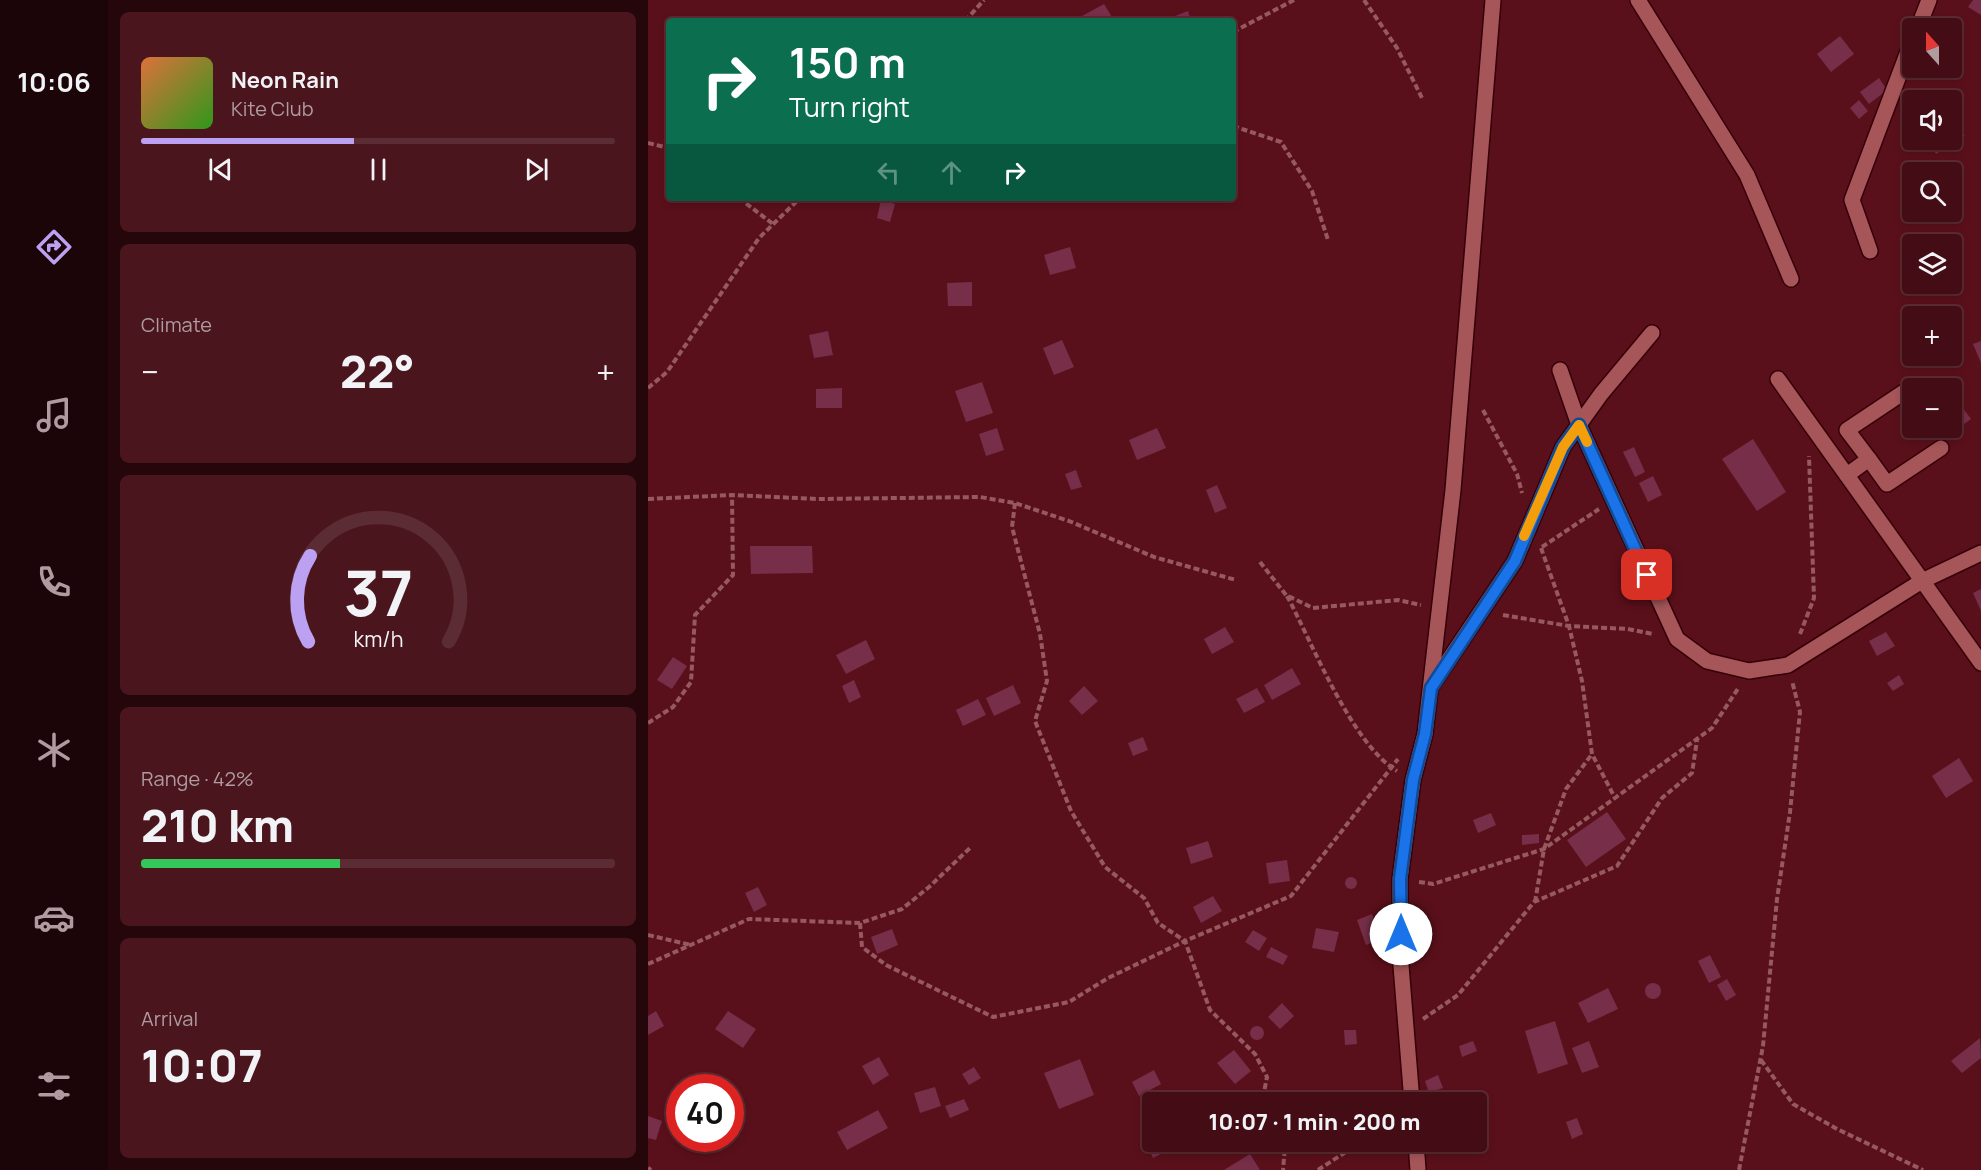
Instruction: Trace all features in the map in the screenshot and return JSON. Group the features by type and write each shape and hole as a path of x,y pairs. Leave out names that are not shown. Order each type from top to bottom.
{"street":[{"path":"1411,1092 1401,953 1400,879 1413,780 1425,734 1454,479 1493,0"},
{"path":"1638,0 1748,175 1791,279"},
{"path":"1922,18 1929,0"},
{"path":"1870,250 1852,200 1902,68"},
{"path":"1431,688 1515,561 1530,519 1563,447 1652,333"},
{"path":"1560,370 1579,425 1677,639 1707,661 1749,671 1788,665 1923,581 1981,553"},
{"path":"1778,379 1981,663"},
{"path":"1902,393 1847,430 1887,483 1941,448"},
{"path":"1847,475 1869,459"},
{"path":"1417,1152 1418,1170"}],"path":[{"path":"968,18 984,0"},
{"path":"1236,30 1294,0"},
{"path":"1364,0 1397,48 1422,98"},
{"path":"1236,127 1281,142 1312,191 1328,240"},
{"path":"648,143 666,147"},
{"path":"743,201 773,224"},
{"path":"648,388 667,372 759,238 797,201"},
{"path":"1483,410 1517,474 1530,519 1569,626 1582,681 1592,753 1616,798"},
{"path":"1739,1170 1761,1059 1800,712 1788,665 1814,598 1808,421"},
{"path":"648,723 673,707 691,682 695,615 733,575 732,495"},
{"path":"648,499 732,495 818,499 980,497 1015,503 1069,521 1154,557 1236,580"},
{"path":"1515,561 1541,548 1612,500"},
{"path":"1015,503 1012,527 1040,634 1047,681 1035,721 1051,764 1071,811 1105,867 1144,898 1158,923 1185,940 1210,1010 1255,1054 1267,1077 1264,1092"},
{"path":"1260,562 1286,595 1333,691 1368,742 1390,766 1413,780"},
{"path":"1286,595 1313,608 1398,600 1440,609"},
{"path":"1482,611 1569,626 1628,629 1677,639"},
{"path":"1400,879 1433,884 1544,849 1712,728 1749,671"},
{"path":"1407,1030 1458,995 1534,902 1617,866 1662,798 1692,773 1697,739"},
{"path":"1534,902 1544,849 1566,789 1592,753"},
{"path":"860,923 862,947 886,964 993,1017 1069,1002 1108,978 1185,940 1291,896 1390,766 1399,758"},
{"path":"648,964 749,919 860,923 902,909 971,847"},
{"path":"648,935 692,945"},
{"path":"1761,1059 1793,1104 1837,1129 1923,1170"},
{"path":"1283,1170 1284,1152"},
{"path":"1318,1170 1346,1152"}],"building":[{"path":"1973,0 1981,0 1981,15 1968,7"},
{"path":"1104,4 1112,17 1083,18 1082,16"},
{"path":"1188,11 1190,18 1170,18"},
{"path":"1840,36 1854,54 1831,72 1817,54"},
{"path":"1879,78 1887,90 1869,104 1860,92"},
{"path":"1859,100 1868,111 1859,119 1850,108"},
{"path":"881,201 895,204 890,222 877,218"},
{"path":"1070,247 1076,268 1050,275 1044,255"},
{"path":"972,282 972,306 948,306 947,283"},
{"path":"828,331 833,355 814,358 809,335"},
{"path":"1062,340 1074,367 1054,375 1043,348"},
{"path":"1981,341 1981,363 1973,344"},
{"path":"982,382 993,413 966,422 955,391"},
{"path":"842,388 842,408 816,408 816,389"},
{"path":"1962,407 1971,419 1962,426"},
{"path":"997,428 1004,450 986,456 979,434"},
{"path":"1157,428 1166,448 1137,460 1129,440"},
{"path":"1753,439 1786,492 1757,511 1722,459"},
{"path":"1634,447 1645,472 1635,477 1623,452"},
{"path":"1076,470 1082,487 1071,490 1065,474"},
{"path":"1653,476 1662,495 1648,502 1639,483"},
{"path":"1217,485 1227,508 1215,513 1206,490"},
{"path":"750,546 812,546 813,573 751,574"},
{"path":"1981,589 1981,611 1973,593"},
{"path":"1225,627 1234,642 1212,654 1204,639"},
{"path":"1886,632 1895,646 1877,656 1869,641"},
{"path":"866,640 875,659 846,674 836,655"},
{"path":"673,657 687,666 672,689 657,680"},
{"path":"1292,668 1301,684 1272,700 1264,685"},
{"path":"1899,675 1904,684 1893,691 1887,683"},
{"path":"854,680 861,697 849,703 842,686"},
{"path":"1013,685 1021,703 994,716 986,698"},
{"path":"1084,686 1098,701 1082,715 1069,701"},
{"path":"1257,688 1265,702 1244,713 1236,699"},
{"path":"978,699 986,715 963,726 956,710"},
{"path":"1143,737 1148,750 1133,756 1128,743"},
{"path":"1959,758 1973,781 1946,798 1932,776"},
{"path":"1607,812 1626,839 1586,867 1567,840"},
{"path":"1491,813 1496,825 1478,833 1473,820"},
{"path":"1539,834 1539,843 1522,845 1522,835"},
{"path":"1208,841 1213,857 1191,864 1186,848"},
{"path":"1287,860 1290,881 1269,884 1266,863"},
{"path":"1353,877 1357,883 1353,889 1349,889 1345,881"},
{"path":"758,887 767,905 754,912 745,893"},
{"path":"1213,896 1222,911 1201,923 1193,907"},
{"path":"1372,914 1382,939 1366,945 1357,920"},
{"path":"1316,928 1339,932 1334,952 1312,948"},
{"path":"892,929 898,945 877,954 871,937"},
{"path":"1253,930 1267,938 1259,951 1245,942"},
{"path":"1271,947 1288,956 1283,965 1266,957"},
{"path":"1710,955 1721,977 1709,983 1698,961"},
{"path":"1727,979 1736,995 1726,1001 1717,985"},
{"path":"1653,983 1661,991 1653,999 1645,991"},
{"path":"1608,988 1618,1009 1588,1023 1578,1003"},
{"path":"1282,1003 1294,1016 1280,1029 1268,1017"},
{"path":"656,1011 664,1026 648,1035 648,1016"},
{"path":"728,1011 756,1029 743,1048 715,1029"},
{"path":"1555,1021 1568,1064 1538,1074 1525,1031"},
{"path":"1257,1026 1262,1028 1264,1033 1262,1038 1257,1040 1252,1038 1250,1033 1252,1028"},
{"path":"1344,1030 1356,1030 1357,1044 1345,1045"},
{"path":"1980,1038 1981,1058 1962,1073 1951,1061"},
{"path":"1473,1041 1477,1051 1462,1057 1459,1046"},
{"path":"1589,1041 1599,1067 1582,1073 1572,1048"},
{"path":"1234,1050 1251,1071 1235,1084 1217,1063"},
{"path":"879,1057 889,1075 873,1085 862,1066"},
{"path":"1080,1059 1094,1095 1059,1109 1044,1073"},
{"path":"974,1067 981,1078 969,1085 962,1074"},
{"path":"1154,1070 1161,1084 1142,1092 1139,1096 1132,1082"},
{"path":"1438,1075 1443,1088 1429,1092 1425,1081"},
{"path":"935,1087 941,1106 920,1113 914,1093"},
{"path":"964,1099 969,1110 950,1118 945,1106"},
{"path":"878,1110 888,1128 847,1150 837,1132"},
{"path":"648,1116 662,1121 656,1140 648,1138"},
{"path":"1577,1118 1583,1134 1572,1139 1566,1122"},
{"path":"1150,1152 1165,1152 1153,1158"},
{"path":"1250,1154 1260,1170 1224,1170"}],"slow traffic":[{"path":"1524,536 1563,447 1579,425 1587,442"}],"route":[{"path":"1401,934 1400,879 1413,780 1425,734 1431,688 1515,561 1530,519 1563,447 1579,425 1647,575"}]}
